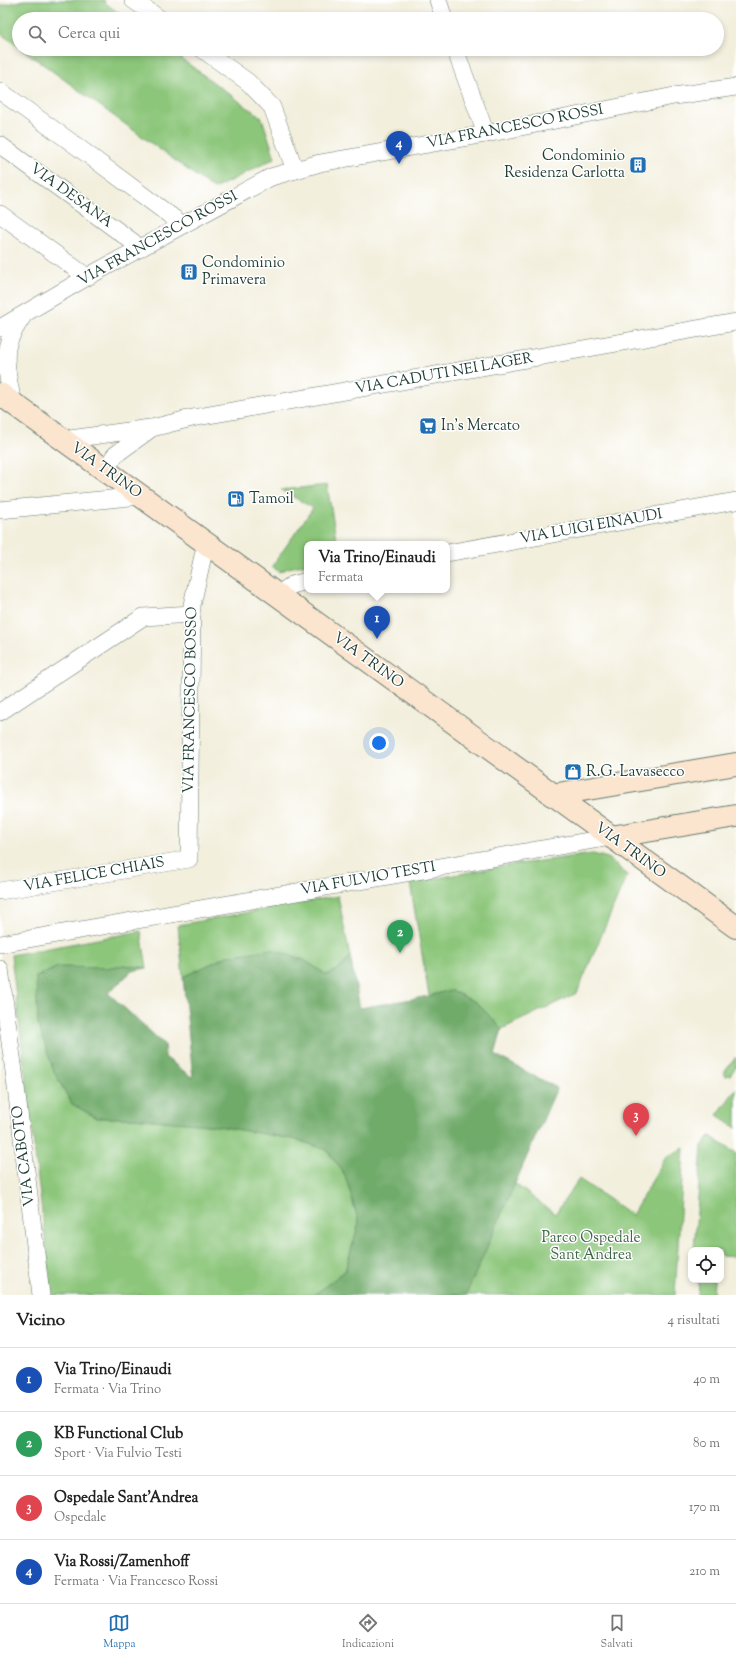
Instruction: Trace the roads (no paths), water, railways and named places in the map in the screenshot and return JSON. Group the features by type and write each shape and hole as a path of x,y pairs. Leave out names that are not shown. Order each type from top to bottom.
{"main road":[{"name":"VIA TRINO","path":"6,399 206,542 552,795 736,927"},
{"path":"552,795 736,764"},
{"name":"VIA FULVIO TESTI","path":"610,837 736,816"}],"street":[{"path":"133,0 150,12"},
{"path":"438,0 442,12"},
{"path":"212,56 248,82 272,107 295,170"},
{"path":"458,56 486,134"},
{"name":"VIA FRANCESCO ROSSI","path":"0,328 87,277 271,177 320,163 486,134 674,96 736,87"},
{"path":"0,91 72,142 183,225"},
{"name":"VIA DESANA","path":"0,145 133,242 139,249"},
{"path":"0,214 87,277"},
{"name":"VIA FRANCESCO ROSSI","path":"6,399 8,346 13,332 24,314"},
{"name":"VIA CADUTI NEI LAGER","path":"63,440 152,428 192,418 736,322"},
{"name":"VIA CADUTI NEI LAGER","path":"105,470 115,455 152,428"},
{"path":"0,510 140,496"},
{"name":"VIA LUIGI EINAUDI","path":"450,552 736,501"},
{"name":"VIA FRANCESCO BOSSO","path":"189,859 192,605 206,542"},
{"path":"277,595 292,585 304,582"},
{"path":"0,712 143,617 192,614"},
{"name":"VIA FULVIO TESTI","path":"0,944 610,837"},
{"name":"VIA FELICE CHIAIS","path":"0,891 189,859"},
{"name":"VIA CABOTO","path":"0,969 8,1080 41,1295"}],"place":[{"name":"Via Rossi/Zamenhoff","path":"399,164"},
{"name":"Condominio Residenza Carlotta","path":"638,165"},
{"name":"Condominio Primavera","path":"189,272"},
{"name":"In's Mercato","path":"428,426"},
{"name":"Tamoil","path":"236,499"},
{"name":"Via Trino/Einaudi","path":"377,639"},
{"name":"R.G. Lavasecco","path":"573,772"},
{"name":"KB Functional Club","path":"400,953"},
{"name":"Ospedale Sant'Andrea","path":"636,1136"}],"park label":[{"name":"Parco Ospedale Sant Andrea","path":"591,1246"}]}
